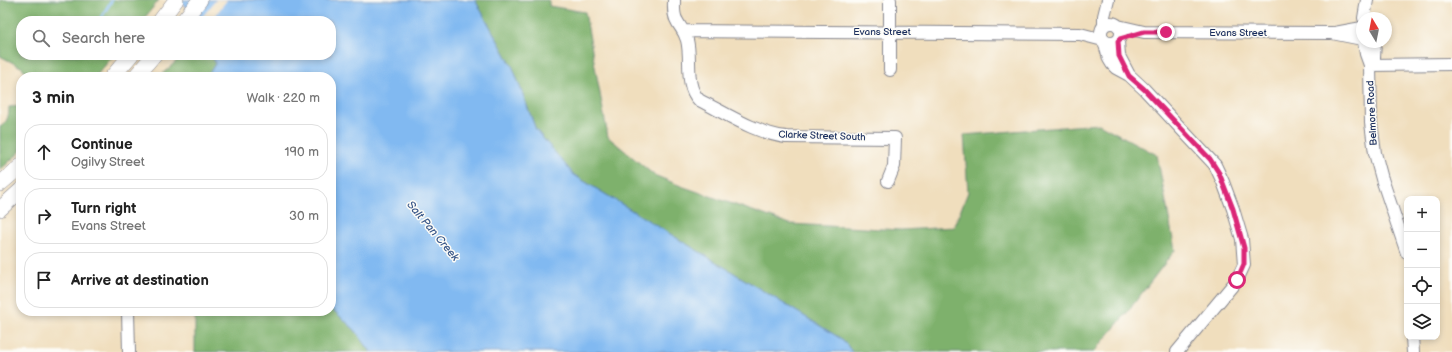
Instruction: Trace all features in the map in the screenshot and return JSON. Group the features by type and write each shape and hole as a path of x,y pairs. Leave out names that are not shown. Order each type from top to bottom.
{"main road":[{"path":"164,16 176,0"},
{"path":"187,16 200,0"},
{"path":"116,72 127,60"},
{"path":"139,72 150,60"},
{"path":"0,184 16,170"},
{"path":"0,209 16,195"}],"street":[{"name":"Clarke Street South","path":"674,0 675,16 677,22 684,31 689,50 690,85 695,96 699,100 755,128 777,136 895,138 894,166 888,181"},
{"path":"890,0 890,70"},
{"path":"1108,0 1104,16 1110,26 1121,32 1119,40 1119,56 1129,76"},
{"path":"1365,12 1367,0"},
{"path":"1371,0 1372,12"},
{"name":"Evans Street","path":"1080,34 1110,26 1144,32 1332,33 1356,29"},
{"path":"1110,26 1101,32 1109,59 1112,64 1129,76 1149,94 1210,159 1221,177 1233,209 1244,248 1244,264 1237,280 1177,352"},
{"name":"Evans Street","path":"684,31 1080,34 1104,40"},
{"name":"Evans Street","path":"1119,40 1144,32"},
{"name":"Evans Street","path":"1332,33 1356,39"},
{"path":"1104,40 1110,44 1119,40"},
{"name":"Belmore Road","path":"1365,48 1370,65 1371,123 1375,153 1382,179 1404,244"},
{"name":"Belmore Road","path":"1370,65 1374,58 1375,48"},
{"path":"1370,65 1452,64"},
{"path":"128,316 129,352"}],"green space":[{"path":"0,0 159,0 146,16 16,16 16,60 110,60 99,72 26,72 21,67 0,56"},
{"path":"475,0 549,0 549,6 585,12 608,137 654,175 681,186 790,224 901,230 954,227 968,192 964,135 1099,124 1157,155 1175,250 1125,315 1094,352 852,352 843,340 574,175 536,130 513,68"},
{"path":"178,60 214,60 215,64 210,72 164,72"},
{"path":"16,106 16,156 0,170 0,127 7,119 9,107"},
{"path":"336,313 355,330 371,352 195,352 195,316 336,316"}],"water":[{"name":"Salt Pan Creek","path":"176,0 475,0 513,68 536,130 574,175 843,340 852,352 371,352 355,330 336,313 336,72 210,72 215,64 214,60 336,60 336,16 196,16"}],"pier":[{"path":"216,0 227,0 215,16 203,16"}],"waterway":[{"path":"102,16 112,0"}],"route":[{"path":"1166,32 1144,32 1120,39 1118,41 1119,56 1129,76 1144,89 1210,159 1219,173 1233,209 1244,248 1244,264 1242,272 1237,280"}]}
